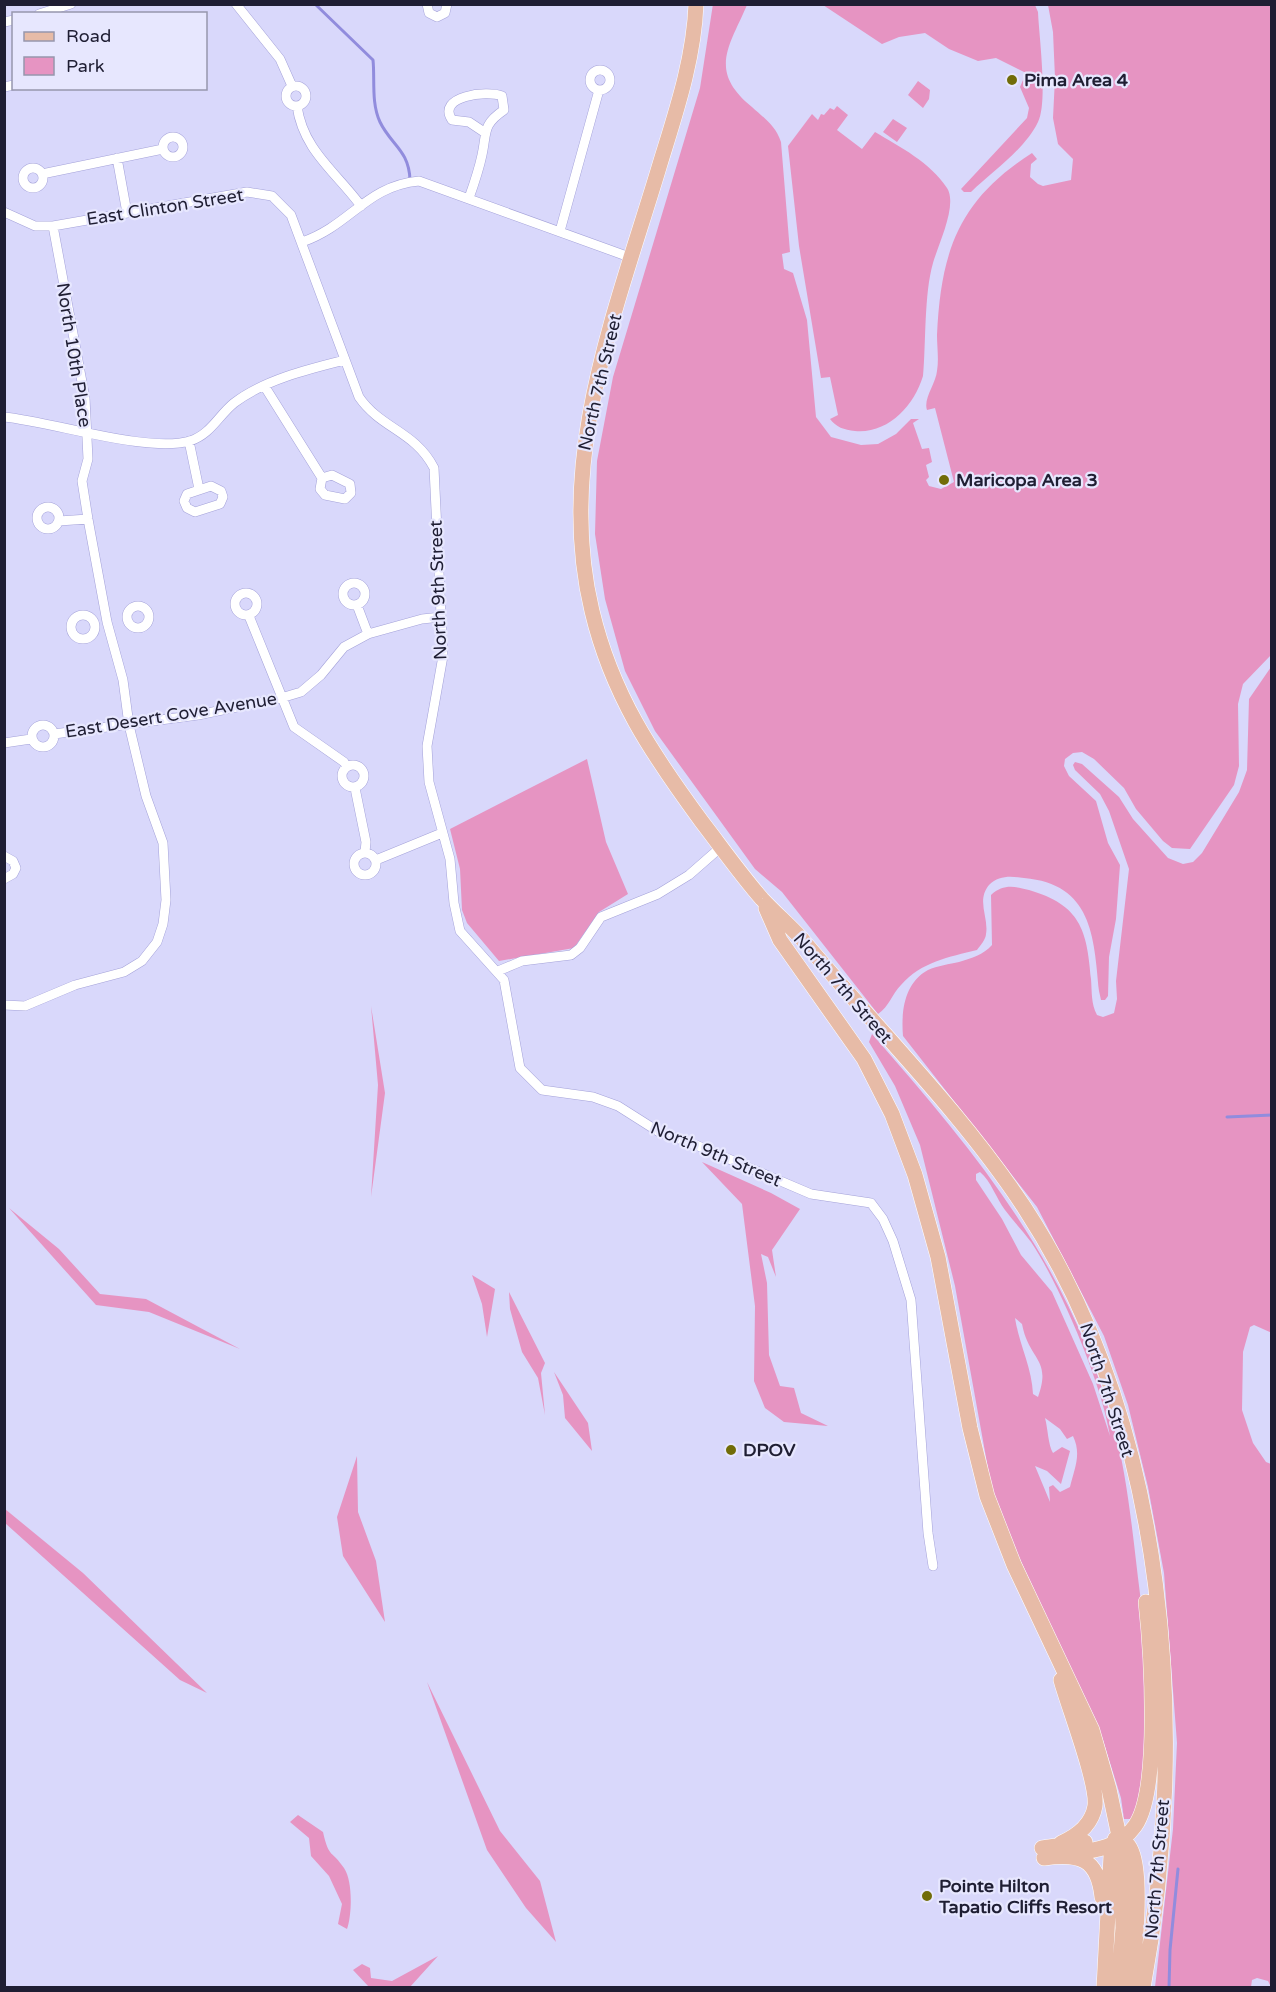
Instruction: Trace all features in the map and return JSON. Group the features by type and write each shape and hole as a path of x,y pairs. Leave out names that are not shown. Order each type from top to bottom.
{"main road":[{"name":"North 7th Street","path":"696,4 682,90 601,363 584,446 580,510 587,585 601,643 631,717 659,763 763,900 795,931 966,1127 1027,1211 1066,1282 1093,1340 1123,1428 1155,1594 1165,1725 1160,1872 1143,1988"},
{"name":"North 7th Street","path":"763,900 780,940 864,1059 904,1145 925,1207 938,1257 972,1437 987,1496 1014,1565 1092,1730 1120,1840 1123,1903 1118,1988"},
{"path":"1051,1852 1099,1850 1120,1840 1134,1827 1145,1804 1151,1718 1148,1618 1132,1486 1132,1468"},
{"path":"1051,1852 1082,1830 1089,1822 1095,1801 1061,1679 1059,1659"},
{"path":"1104,1988 1111,1856 1120,1840"},
{"path":"1120,1840 1130,1847 1135,1865 1136,1925 1131,1988"},
{"path":"1051,1852 1090,1864 1099,1874 1105,1958"}],"street":[{"path":"45,12 71,4"},
{"path":"236,4 280,59 292,86"},
{"path":"427,4 429,13 437,17 445,13 447,4"},
{"path":"298,85 306,92 305,101 297,106 290,104 286,98 287,91 292,86 298,85"},
{"path":"560,231 599,90"},
{"path":"469,198 483,154 484,132 492,118 504,110 502,96 491,93 454,100 449,106 448,114 452,120 470,122 484,132"},
{"path":"297,106 304,136 316,155 361,206"},
{"path":"42,174 163,149"},
{"path":"117,159 127,213"},
{"path":"302,242 331,229 386,188 419,181 632,258"},
{"name":"East Clinton Street","path":"4,212 35,226 53,226 247,192 272,196 291,215 302,242"},
{"name":"North 10th Place","path":"4,1005 25,1006 75,985 124,972 142,961 150,952 163,924 166,869 163,843 146,796 129,725 123,680 107,622 88,519 82,481 88,459 85,398 53,226"},
{"name":"North 9th Street","path":"302,242 358,397 368,411 426,452 434,468 443,656 427,746 427,764 450,859 454,903 460,931 504,980 520,1068 542,1090 593,1097 618,1106 658,1132 732,1159 811,1194 872,1203 902,1263 911,1300 928,1533 933,1566"},
{"path":"4,417 164,445 189,441 215,426 234,404 265,387 345,360"},
{"path":"265,387 322,478"},
{"path":"189,441 199,489"},
{"path":"59,521 88,519"},
{"path":"357,604 368,634"},
{"path":"249,616 294,727 344,762 347,767"},
{"name":"East Desert Cove Avenue","path":"54,734 129,725 281,698 301,692 321,675 344,647 368,634 422,619 441,617"},
{"path":"95,624 127,619"},
{"name":"East Desert Cove Avenue","path":"38,725 48,726 54,734 53,741 45,747 38,747 32,739 32,733 38,725"},
{"name":"East Desert Cove Avenue","path":"4,743 32,739"},
{"path":"354,765 363,771 364,781 355,788 348,787 343,781 342,773 347,767 354,765"},
{"path":"355,788 366,842 365,852"},
{"path":"376,860 442,833"},
{"path":"498,971 522,962 571,955 580,948 601,917 658,894 689,875 721,847"},
{"path":"365,852 355,858 354,866 357,872 364,875 372,873 376,867 376,860"},
{"path":"365,852 376,860"},
{"path":"4,856 13,861 16,867 13,874 4,879"}],"green space":[{"path":"713,4 747,5 729,46 726,70 738,94 769,123 781,142 790,252 782,254 784,269 793,273 807,320 816,417 831,437 861,445 878,444 896,434 911,419 919,419 913,423 922,449 929,448 932,462 926,465 929,477 926,480 929,486 941,489 954,482 935,408 927,410 926,406 937,371 937,335 943,277 959,230 971,209 987,189 1032,153 1037,159 1031,164 1030,177 1038,184 1043,186 1071,180 1073,159 1058,144 1053,118 1055,78 1053,32 1048,5 1271,5 1271,655 1243,684 1238,704 1239,766 1234,785 1190,849 1172,848 1163,841 1136,809 1124,788 1094,759 1082,752 1073,753 1065,759 1064,766 1069,776 1096,801 1108,843 1120,865 1116,919 1109,957 1108,996 1105,1000 1101,1000 1099,991 1091,933 1085,916 1076,902 1064,890 1047,882 1010,877 997,879 985,891 983,903 986,936 977,950 936,962 917,971 901,985 878,1014 782,892 755,869 655,731 625,671 605,599 595,534 597,461 613,377 700,88"},
{"path":"823,5 1035,5 1038,12 1043,85 1038,122 1025,141 1008,159 971,192 964,192 961,189 1027,118 1029,108 1020,87 1026,73 996,58 978,61 949,49 925,33 899,37 882,44"},
{"path":"918,81 930,90 929,99 923,108 908,95"},
{"path":"837,106 848,115 837,130 862,149 875,132 904,149 932,170 950,195 949,214 930,275 923,376 913,398 898,416 889,423 867,431 844,429 830,419 838,415 830,377 821,378 799,246 788,146 812,114 818,120 821,114 824,115 830,108 834,110"},
{"path":"893,119 907,128 897,142 883,132"},
{"path":"1271,667 1272,1333 1254,1325 1250,1327 1243,1352 1242,1410 1253,1443 1266,1462 1271,1464 1271,1987 1268,1981 1257,1978 1252,1980 1251,1987 1155,1987 1173,1829 1177,1743 1164,1573 1148,1487 1128,1405 1104,1336 1037,1207 903,1036 903,1017 909,990 920,976 928,970 977,956 992,945 991,895 1000,889 1009,887 1046,896 1060,903 1078,921 1087,946 1095,1011 1097,1015 1103,1017 1114,1013 1129,869 1109,811 1100,794 1075,770 1073,765 1075,762 1082,764 1119,797 1133,819 1168,858 1183,864 1193,862 1202,853 1239,792 1247,770 1249,699"},
{"path":"587,759 606,842 628,894 599,912 574,948 499,961 467,923 462,910 460,869 450,829"},
{"path":"371,1006 385,1093 371,1197 378,1085"},
{"path":"872,1034 948,1124 1016,1215 1072,1313 1094,1367 1113,1424 1123,1465 1146,1647 1148,1738 1142,1795 1136,1819 1124,1819 1121,1798 1102,1737 1012,1542 991,1485 955,1286 920,1145 895,1086 869,1042","holes":["980,1172 1005,1210 1031,1242 1067,1309 1089,1363 1110,1436 1093,1384 1052,1292 1021,1255 1002,1219 976,1180 976,1174","1015,1318 1022,1324 1029,1346 1041,1367 1042,1384 1038,1397 1033,1394","1045,1418 1060,1429 1067,1439 1073,1436 1077,1449 1070,1487 1060,1492 1053,1485 1049,1487 1050,1502 1035,1466 1047,1471 1061,1484 1070,1451 1062,1447 1053,1453"]},
{"path":"702,1162 771,1193 800,1209 772,1250 776,1277 768,1257 761,1254 767,1283 769,1355 780,1386 794,1388 801,1413 828,1426 784,1422 765,1408 754,1381 755,1306 742,1204"},
{"path":"9,1208 59,1249 100,1294 146,1299 240,1349 149,1312 96,1305"},
{"path":"472,1275 495,1289 487,1337 482,1304"},
{"path":"509,1292 545,1363 541,1373 545,1415 538,1378 522,1352 510,1309"},
{"path":"554,1372 588,1423 592,1451 565,1418 563,1395"},
{"path":"357,1456 358,1512 376,1561 385,1622 343,1556 337,1517"},
{"path":"5,1509 83,1573 207,1693 180,1680 5,1523"},
{"path":"427,1682 500,1831 540,1881 556,1942 526,1908 487,1850"},
{"path":"298,1815 323,1832 329,1851 340,1862 347,1874 351,1898 347,1929 338,1924 342,1904 329,1876 311,1856 309,1838 290,1822"},
{"path":"438,1956 410,1987 369,1987 353,1970 362,1964 370,1968 371,1978 392,1981"}],"waterway":[{"path":"315,4 373,60 374,99 377,115 384,130 403,155 410,180"},
{"path":"1227,1117 1272,1115"},
{"path":"1169,1988 1170,1950 1178,1869"}],"place":[{"name":"Pima Area 4","path":"1012,80"},
{"name":"Maricopa Area 3","path":"944,480"},
{"name":"DPOV","path":"731,1450"},
{"name":"Pointe Hilton Tapatio Cliffs Resort","path":"927,1896"}]}
